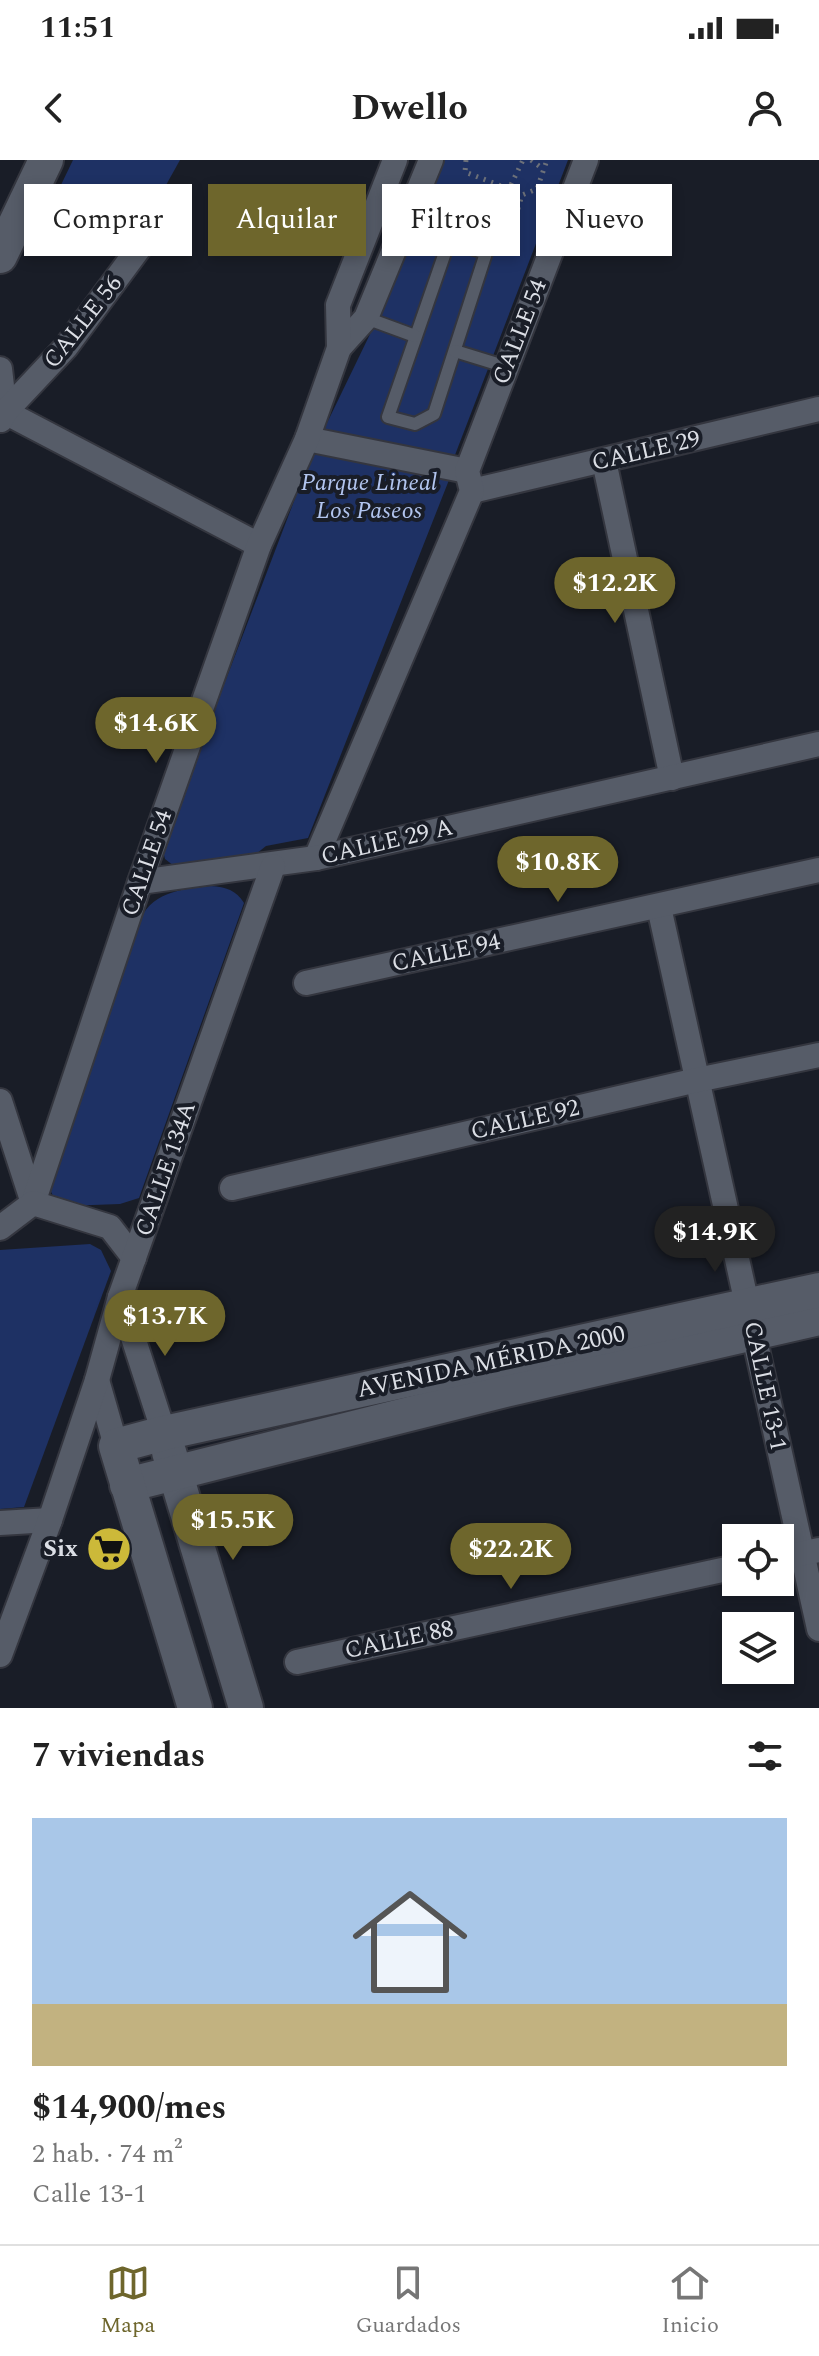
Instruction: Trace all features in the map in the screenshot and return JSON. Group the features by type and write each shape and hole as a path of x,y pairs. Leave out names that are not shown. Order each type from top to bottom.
{"main road":[{"path":"0,256 46,160"},
{"name":"AVENIDA MÉRIDA 2000","path":"127,1485 750,1319 819,1290"},
{"name":"AVENIDA MÉRIDA 2000","path":"116,1446 164,1433 750,1319 819,1318"},
{"path":"164,1433 246,1708"},
{"path":"116,1446 195,1708"}],"street":[{"name":"CALLE 54","path":"33,1203 140,882 259,545 307,439 339,348 338,305 395,160"},
{"name":"CALLE 54","path":"339,348 366,318 431,160"},
{"name":"CALLE 54","path":"316,858 469,481 507,367 586,160"},
{"name":"CALLE 56","path":"2,417 66,347 133,256"},
{"path":"0,369 2,417 259,545"},
{"name":"CALLE 29","path":"307,439 469,481 604,461 819,409"},
{"path":"604,461 672,778"},
{"name":"CALLE 29 A","path":"140,882 316,858 819,744"},
{"name":"CALLE 134A","path":"0,1655 97,1380 120,1297 273,866"},
{"name":"CALLE 94","path":"306,983 819,870"},
{"name":"CALLE 13-1","path":"659,907 819,1629"},
{"name":"CALLE 92","path":"232,1188 697,1080 819,1055"},
{"path":"0,1101 33,1203"},
{"path":"33,1203 110,1227 134,1258"},
{"path":"0,1228 33,1203"},
{"path":"120,1297 164,1433"},
{"path":"97,1380 116,1446"},
{"path":"0,1523 50,1520"},
{"name":"CALLE 88","path":"297,1662 722,1570"}],"lane":[{"path":"449,241 486,253 434,414 415,424 388,417 415,336 449,241"},
{"path":"366,318 415,336"},
{"path":"455,351 507,367"}],"path":[{"path":"466,160 465,172 509,189 523,160"},
{"path":"531,160 544,169"},
{"path":"520,202 522,195 537,189 547,160"}],"green space":[{"path":"73,160 180,160 167,184 61,184"},
{"name":"Parque Lineal Los Paseos","path":"440,160 568,160 559,184 536,184 536,244 450,468 449,480 308,838 266,846 256,854 178,869 165,859 162,847 312,454 387,299 403,256 520,256 520,184 431,184"},
{"path":"211,886 230,890 244,903 139,1198 120,1204 65,1206 53,1196 48,1185 141,918 162,897 180,890"},
{"path":"90,1244 101,1250 111,1271 24,1507 0,1509 0,1250"}],"place":[{"name":"Six","path":"109,1549"}]}
